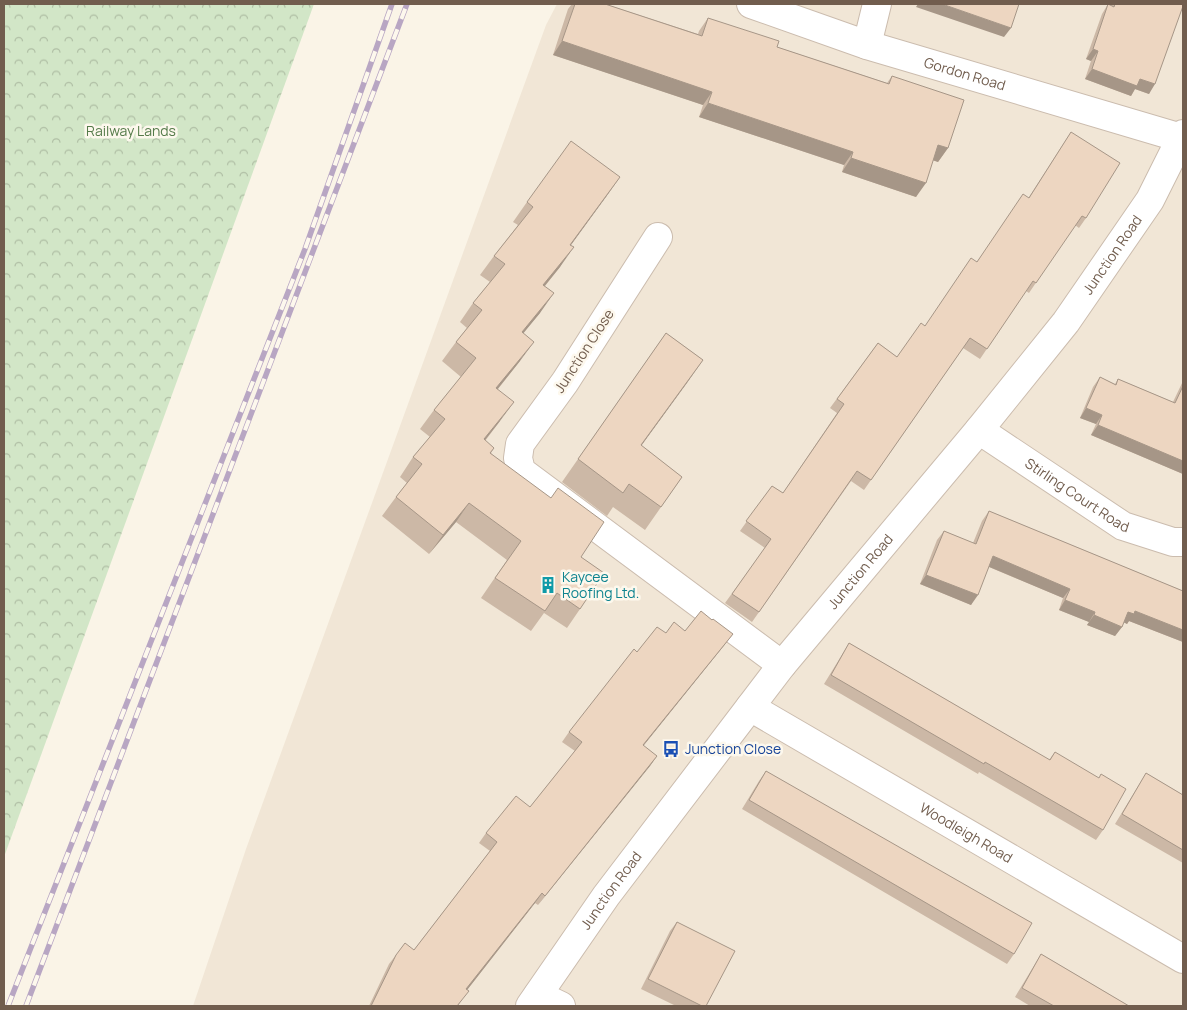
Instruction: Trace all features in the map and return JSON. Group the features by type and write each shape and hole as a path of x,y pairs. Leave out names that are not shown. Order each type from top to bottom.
{"street":[{"name":"Gordon Road","path":"751,4 867,45 1182,136"},
{"path":"867,45 877,4"},
{"name":"Junction Road","path":"543,1002 606,896 782,665 979,430 1072,313 1150,200 1182,136"},
{"name":"Junction Close","path":"658,237 565,382 520,444 518,458 521,472 782,665"},
{"name":"Stirling Court Road","path":"979,430 1123,526 1173,542 1183,542"},
{"name":"Woodleigh Road","path":"750,707 1183,959"}],"shaded area":[{"path":"557,4 1183,4 1183,1006 193,1006 246,849 546,25"}],"green space":[{"name":"Railway Lands","path":"4,4 314,4 4,857"}],"building":[{"path":"575,4 605,4 702,36 708,18 779,41 777,47 889,84 892,76 964,100 948,148 938,145 926,183 851,158 853,152 708,103 712,92 562,41"},
{"path":"942,4 1019,4 1011,28"},
{"path":"1108,4 1114,7 1115,4 1183,4 1155,84 1140,79 1137,86 1092,69 1098,51 1093,49"},
{"path":"1071,132 1120,163 1086,218 1082,216 1036,283 1033,281 987,349 970,338 871,480 857,471 759,612 732,594 771,539 746,521 772,486 783,493 844,404 837,399 878,343 897,357 921,323 925,326 971,258 977,262 1023,194 1029,198"},
{"path":"571,141 620,177 570,245 574,247 543,285 554,293 522,332 534,342 496,388 514,402 484,439 494,448 490,453 551,498 558,488 604,522 581,557 604,573 580,609 557,593 545,611 495,578 521,541 469,503 443,535 396,497 422,464 413,457 445,419 434,410 476,358 456,342 482,310 473,303 505,264 494,256 533,207 527,202"},
{"path":"666,333 703,360 641,445 682,477 661,507 629,484 623,493 578,459"},
{"path":"1100,377 1116,385 1118,379 1175,403 1183,386 1183,461 1098,425 1102,415 1086,408"},
{"path":"989,511 1183,591 1183,630 1135,611 1134,614 1128,612 1122,627 1094,615 1095,612 1065,600 1070,589 993,556 978,595 926,575 944,531 976,544"},
{"path":"701,611 733,634 643,745 657,756 545,896 542,893 466,989 469,991 457,1006 371,1006 396,955 405,943 414,950 497,842 486,833 516,796 530,807 582,742 569,732 634,649 637,652 657,627 666,633 674,622 685,631"},
{"path":"849,643 1050,760 1055,752 1099,778 1101,774 1126,789 1103,830 985,762 984,764 831,675"},
{"path":"766,771 1032,923 1014,954 749,800"},
{"path":"1146,773 1183,795 1183,850 1122,814"},
{"path":"677,922 735,951 706,1006 702,1006 648,979"},
{"path":"1041,954 1129,1006 1054,1006 1022,988"}],"railway":[{"path":"8,1006 305,249 392,4"},
{"path":"26,1006 407,4"}],"place":[{"name":"Kaycee Roofing Ltd.","path":"548,585"},
{"name":"Junction Close","path":"671,749"}]}
